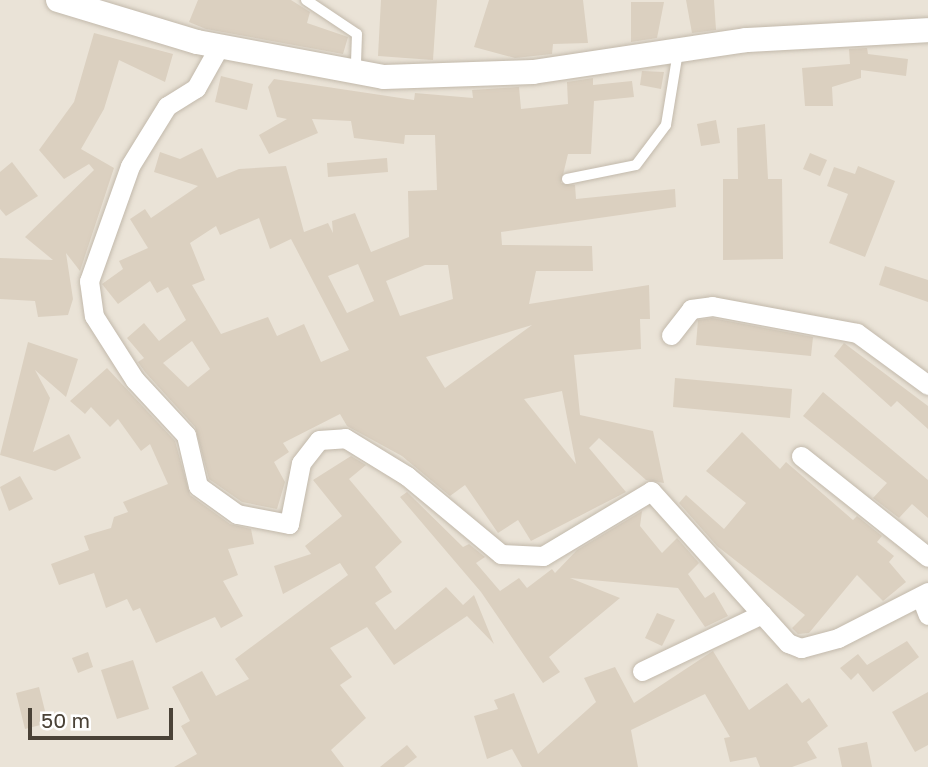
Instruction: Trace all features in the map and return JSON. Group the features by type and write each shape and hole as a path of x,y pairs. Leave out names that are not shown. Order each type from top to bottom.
{"street":[{"path":"58,0 219,47 356,74 533,72 834,32 928,30"},
{"path":"219,47 196,88 167,106 130,166 89,281 94,316 135,380 186,435 198,486 237,514 289,524 301,463 319,440 345,438 407,476 501,554 543,556 650,491 788,643 808,648 926,601"},
{"path":"671,335 691,309 712,306 856,332 928,385"},
{"path":"801,456 928,557"},
{"path":"642,671 762,614"}],"lane":[{"path":"306,0 357,34 356,74"},
{"path":"567,179 636,165 666,125 678,51"}],"shaded area":[{"path":"0,0 928,0 928,767 0,767"}],"building":[{"path":"198,0 291,0 310,12 307,23 348,37 343,54 206,29 189,22"},
{"path":"381,0 437,0 433,60 378,56"},
{"path":"489,0 583,0 588,43 553,44 552,54 515,58 474,47"},
{"path":"686,0 714,0 716,30 692,33"},
{"path":"631,2 664,2 657,38 631,42"},
{"path":"94,33 173,54 165,82 119,60 104,109 81,149 114,168 80,271 66,253 73,299 68,315 38,317 35,301 0,299 0,258 53,260 25,237 94,170 89,164 64,179 39,150 74,102"},
{"path":"867,48 868,54 908,59 906,76 861,70 861,78 832,87 833,106 805,106 802,68 850,64 849,49"},
{"path":"642,71 664,72 661,89 640,85"},
{"path":"221,76 253,84 247,110 215,102"},
{"path":"593,78 593,85 632,81 634,97 594,101 591,154 568,154 561,183 575,185 576,199 675,189 676,207 501,232 502,245 592,246 593,271 536,271 529,304 649,285 650,319 640,319 641,349 574,355 580,415 653,431 664,483 646,480 599,438 589,448 626,492 531,541 518,520 498,533 465,485 450,496 402,456 347,426 340,414 283,443 289,452 274,462 285,482 277,509 242,502 209,479 195,427 145,372 138,362 144,358 127,338 144,323 159,341 186,320 168,287 157,293 150,281 118,304 102,284 123,269 119,261 148,248 130,219 145,209 151,218 198,186 154,172 160,152 180,159 202,148 217,178 239,169 286,166 304,232 328,223 333,233 332,221 355,213 371,252 409,237 408,191 437,190 435,135 405,135 404,144 354,138 351,121 312,119 318,133 269,154 259,135 287,119 277,117 268,87 274,79 414,100 415,93 473,98 472,90 519,87 521,109 568,104 567,82","holes":["259,218 270,249 291,239 349,350 321,362 304,324 277,336 268,317 221,334 192,285 205,280 190,243 216,226 220,235","358,264 374,301 347,313 328,276","425,265 448,265 453,299 400,316 386,281","532,325 445,388 426,357","192,341 210,369 188,387 163,363","562,391 576,464 524,399"]},
{"path":"716,120 720,143 701,146 697,124"},
{"path":"765,124 768,179 782,179 783,259 723,260 723,179 738,179 737,128"},
{"path":"810,153 827,160 820,176 803,169"},
{"path":"387,158 388,172 328,177 327,163"},
{"path":"12,162 38,196 6,216 0,209 0,172"},
{"path":"858,166 895,181 865,257 829,243 848,194 827,186 834,167 855,174"},
{"path":"885,266 928,280 928,302 879,285"},
{"path":"712,318 813,337 811,356 696,345 698,320"},
{"path":"28,342 78,359 66,397 35,370 50,398 33,452 69,434 81,458 55,471 0,455"},
{"path":"844,343 928,406 928,429 897,401 891,407 834,356"},
{"path":"107,368 175,441 190,495 230,524 251,529 254,544 228,549 238,575 223,581 243,616 221,628 215,617 156,643 140,608 133,611 127,599 106,608 94,573 59,585 51,564 89,550 84,536 111,528 114,517 128,512 123,502 168,484 150,444 141,451 118,419 110,427 91,407 85,414 70,401"},
{"path":"675,378 792,389 790,418 673,407"},
{"path":"823,392 928,480 928,518 912,504 899,518 873,498 887,483 803,416"},
{"path":"742,432 780,469 786,462 853,520 857,516 882,536 877,542 894,556 889,562 906,582 883,601 857,575 809,633 798,634 792,628 805,615 717,546 679,503 686,495 724,529 746,503 706,471"},
{"path":"351,456 366,465 349,479 402,542 375,567 392,592 375,603 395,630 446,587 463,605 474,595 494,644 467,616 394,665 367,627 330,648 352,677 340,685 366,718 331,750 344,767 174,767 197,754 181,726 190,721 172,687 202,671 216,696 249,679 235,659 348,575 340,563 283,594 274,566 311,554 305,546 342,516 313,480"},
{"path":"20,476 33,499 9,511 0,487"},
{"path":"407,492 463,547 469,544 485,557 476,563 500,591 519,578 527,588 552,569 555,573 577,550 642,511 640,526 662,553 677,538 699,563 688,574 705,598 714,592 728,616 705,627 678,588 570,578 620,598 549,657 560,672 543,683 481,592 400,497"},
{"path":"657,613 675,620 662,646 645,638"},
{"path":"907,641 919,657 873,692 858,673 851,680 840,668 858,654 867,665"},
{"path":"713,651 749,710 787,683 802,703 809,698 828,726 807,742 817,758 792,767 760,767 756,757 730,762 724,738 730,737 705,694 631,730 638,767 522,767 512,749 487,759 474,716 498,709 494,700 514,693 538,754 596,702 584,678 615,667 634,703"},
{"path":"88,652 93,667 78,673 72,658"},
{"path":"133,660 149,709 117,719 101,670"},
{"path":"39,687 48,723 25,729 16,693"},
{"path":"928,692 928,745 915,752 892,712"},
{"path":"867,742 872,767 842,767 838,748"},
{"path":"407,745 417,757 404,767 380,767"}]}
